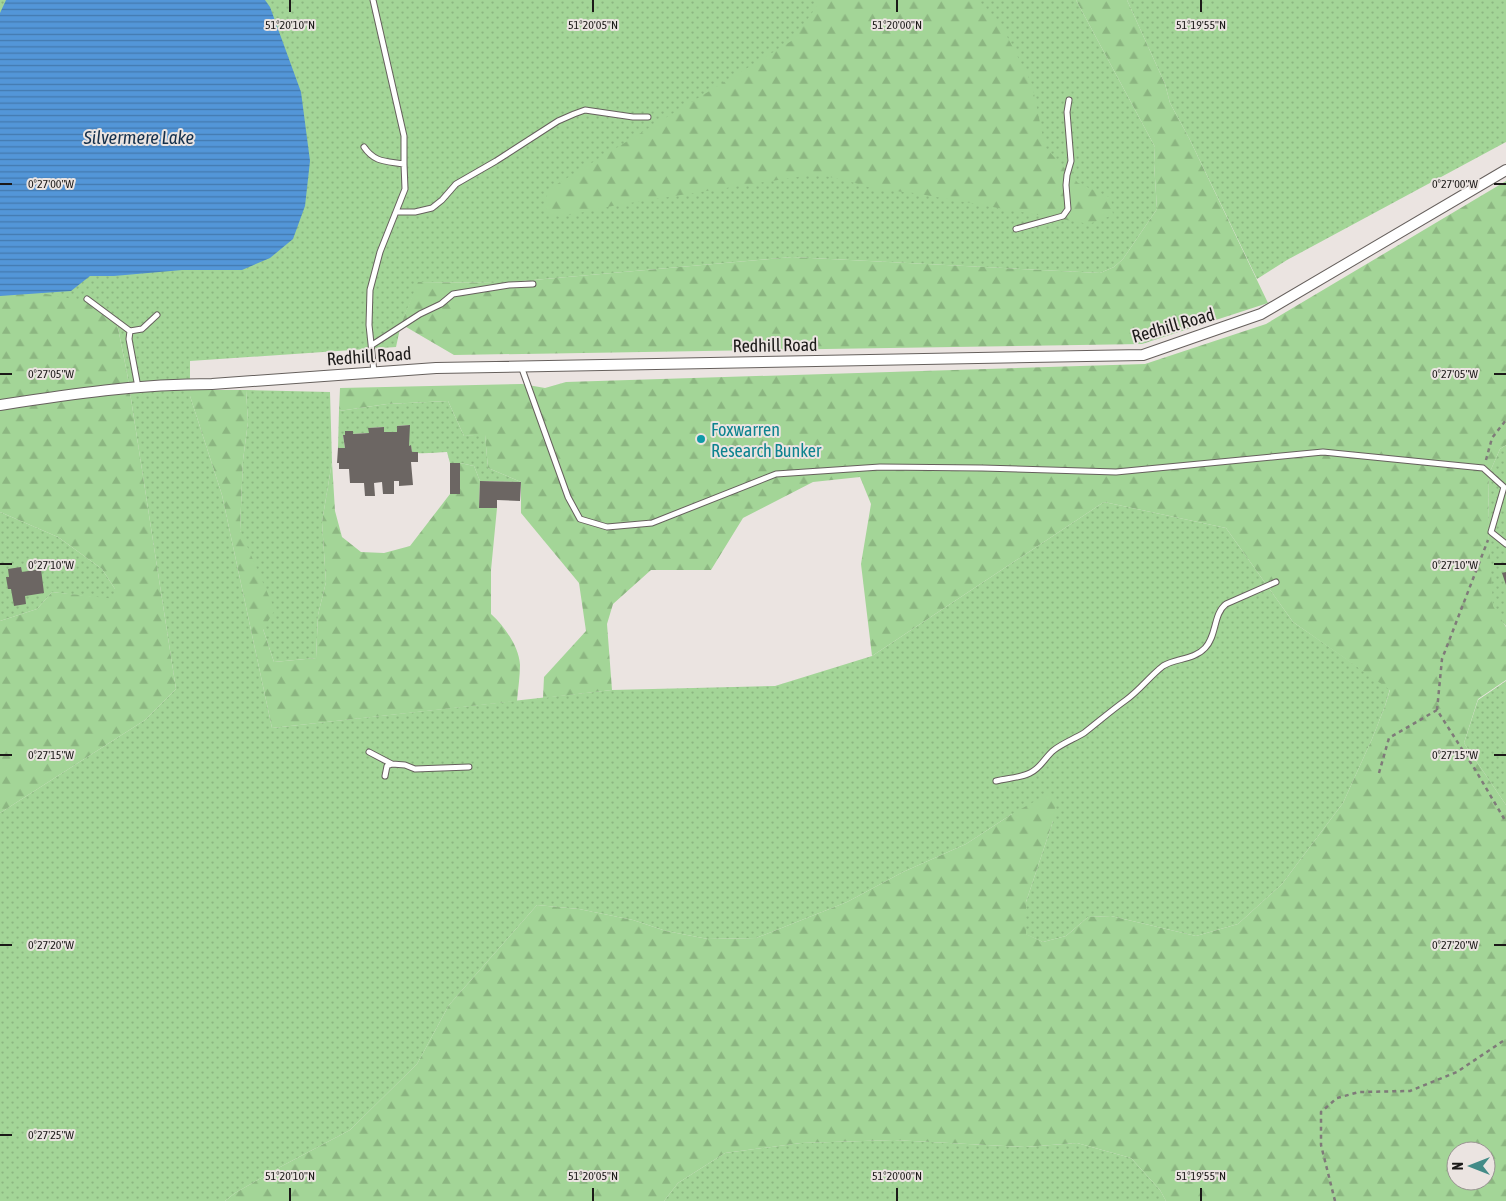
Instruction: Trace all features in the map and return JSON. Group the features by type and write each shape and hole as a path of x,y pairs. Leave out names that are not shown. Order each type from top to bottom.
{"street":[{"name":"Redhill Road","path":"0,405 113,388 212,384 436,368 1143,355 1262,314 1506,170"}],"lane":[{"path":"373,0 404,136 405,189 380,252 370,290 370,325 374,372"},
{"path":"1016,229 1063,216 1068,209 1066,185 1071,160 1067,112 1069,100"},
{"path":"396,212 414,212 432,208 456,184 471,177 558,121 574,114 585,110 633,117 648,117"},
{"path":"364,147 370,156 404,164"},
{"path":"372,345 420,314 441,304 452,294 509,285 534,284"},
{"path":"87,299 130,331 142,329 157,315"},
{"path":"130,331 129,339 138,382"},
{"path":"521,366 568,497 580,519 607,527 652,523 776,474 861,468 982,468 1116,472 1323,452 1483,468 1504,487 1491,532 1506,544"},
{"path":"996,781 1028,774 1035,770 1052,751 1084,732 1132,695 1165,665 1204,649 1211,639 1220,610 1226,604 1276,582"},
{"path":"369,752 392,764 405,765 415,769 469,767"},
{"path":"385,776 387,766 392,764"}],"path":[{"path":"1483,468 1492,438 1506,420"},
{"path":"1491,532 1442,659 1437,710 1506,822"},
{"path":"1379,773 1389,738 1437,710"},
{"path":"1335,1201 1321,1145 1321,1112 1337,1098 1358,1092 1410,1092 1457,1072 1506,1039"}],"green space":[{"path":"0,0 1076,0 1155,147 1154,163 1157,209 1123,259 1114,267 1100,273 792,257 501,283 419,282 401,324 396,347 190,361 190,396 222,495 272,728 612,690 775,686 872,656 1104,502 1226,528 1293,622 1390,689 1372,739 1343,803 1282,884 1238,924 1196,936 1111,916 1088,917 1066,936 1043,942 1025,934 1026,902 1053,821 1012,814 966,844 903,872 847,902 756,938 708,939 666,931 633,920 579,909 537,905 449,1005 417,1064 350,1130 282,1166 235,1193 225,1201 0,1201 0,813 145,720 176,689 127,373 117,323 0,296"},
{"path":"821,0 978,0 1000,23 1032,84 1045,147 1078,183 1111,198 1113,215 1089,224 914,193 875,189 816,174 617,205 560,217 548,213 544,203 549,189 793,40"},
{"path":"1076,0 1127,0 1165,84 1170,103 1189,138 1268,303 1142,344 454,355 401,324 418,282 501,283 792,257 1100,273 1114,267 1123,259 1157,209 1154,163 1155,147"},
{"path":"1127,0 1506,0 1506,142 1287,260 1257,279 1189,138 1170,103 1165,84"},
{"path":"1506,181 1506,445 1500,449 1489,474 1488,524 1493,606 1506,627 1506,680 1478,699 1464,743 1506,805 1506,1201 1166,1201 1160,1190 1131,1158 1077,1143 1025,1147 894,1140 801,1143 725,1153 678,1183 664,1201 225,1201 235,1193 282,1166 350,1130 417,1064 449,1005 537,905 579,909 633,920 666,931 708,939 756,938 847,902 903,872 966,844 1012,814 1048,794 1056,802 1053,821 1026,902 1026,934 1043,942 1066,936 1088,917 1111,916 1196,936 1238,924 1282,884 1343,803 1372,739 1390,690 1293,622 1226,528 1104,502 872,656 861,564 871,504 860,477 813,482 743,518 711,570 651,570 613,604 607,624 612,690 543,698 544,677 586,631 579,583 521,513 521,482 488,468 485,435 464,436 448,401 387,404 339,411 340,388 522,384 545,388 566,382 1145,364 1266,324"},
{"path":"41,293 98,304 117,323 127,373 176,689 145,720 0,813 0,621 37,609 52,592 115,599 115,589 102,569 58,537 0,512 0,294"},
{"path":"190,390 246,390 248,422 243,460 240,530 275,610 263,629 274,662 316,658 318,615 326,582 322,522 332,462 335,511 342,537 361,552 384,553 410,546 450,494 460,494 460,463 474,466 480,481 479,508 497,508 491,570 491,614 506,630 517,651 520,665 517,701 272,728 222,495 190,396"},
{"path":"246,390 330,392 332,462 322,522 326,582 318,615 316,658 274,662 263,629 240,530 243,460 248,422"},
{"path":"448,401 464,436 485,434 488,468 521,482 480,481 474,466 450,463 447,452 412,452 411,446 409,446 409,425 397,426 397,432 384,432 384,427 369,428 369,433 353,434 352,431 345,431 345,435 343,435 345,448 338,448 339,411 387,404"},
{"path":"1506,445 1506,626 1492,610 1488,524 1489,474 1500,449"},
{"path":"0,512 58,537 102,569 115,589 115,600 52,592 37,609 0,621"},
{"path":"1506,681 1506,805 1464,743 1478,700"},
{"path":"894,1140 1025,1147 1077,1143 1131,1158 1160,1190 1166,1201 664,1201 678,1183 725,1153 801,1143"}],"water":[{"name":"Silvermere Lake","path":"6,0 265,0 270,7 301,92 310,161 305,206 293,239 270,258 242,270 182,270 114,276 90,276 71,291 0,296 0,13"}],"building":[{"path":"410,425 409,446 411,445 412,452 418,452 418,462 411,462 413,485 399,486 399,481 394,481 394,494 383,494 382,482 374,483 375,496 365,496 364,483 350,483 349,469 339,469 339,463 337,463 338,448 345,448 343,435 345,435 345,431 353,431 353,434 369,433 368,428 384,427 384,432 397,432 397,426"},
{"path":"450,463 460,463 460,494 450,494"},
{"path":"480,481 521,482 520,501 497,500 497,508 479,508"},
{"path":"21,567 22,572 41,569 44,593 25,596 26,604 14,606 11,589 8,589 6,577 9,577 8,569"},
{"path":"1506,572 1506,585 1502,573"}],"place":[{"name":"Foxwarren Research Bunker","path":"701,439"}]}
